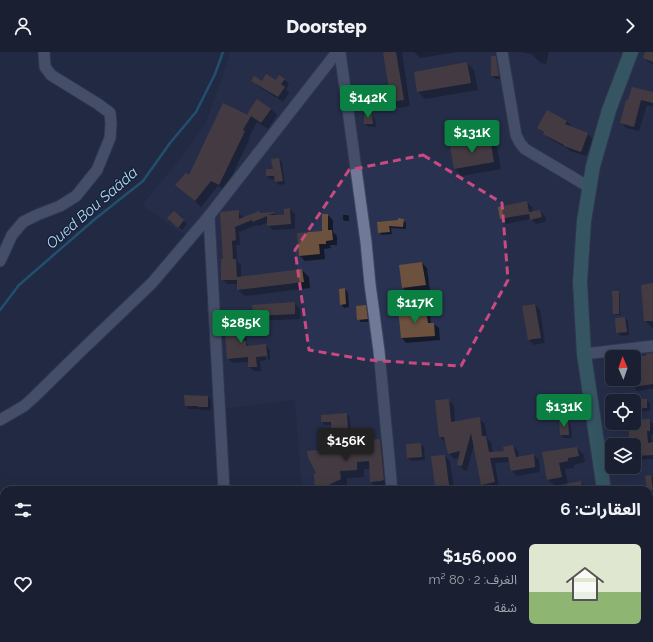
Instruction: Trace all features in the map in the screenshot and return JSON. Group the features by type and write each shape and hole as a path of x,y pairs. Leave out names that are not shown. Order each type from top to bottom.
{"main road":[{"path":"603,486 584,354 580,282 584,221 593,166 609,110 629,53"}],"street":[{"path":"0,261 12,235 23,222 60,206 76,196 97,170 110,138 110,113 51,75 45,67 44,52"},
{"path":"0,420 24,406 33,398 152,283 209,216 339,52"},
{"path":"339,52 366,242 392,486"},
{"path":"502,52 516,135 520,143 525,149 589,187"},
{"path":"209,216 224,486"},
{"path":"584,354 653,346"}],"highlighted area":[{"path":"423,155 502,203 508,280 461,366 368,360 309,350 295,250 349,170"}],"shaded area":[{"path":"231,52 653,52 653,486 302,486 295,400 221,409 215,236 180,232 142,205 181,158 206,123"}],"building":[{"path":"383,52 396,52 404,100 391,102"},
{"path":"645,52 653,52 653,62 643,58"},
{"path":"491,56 496,56 499,76 491,76"},
{"path":"467,62 471,83 417,92 414,72"},
{"path":"266,74 276,80 279,75 285,79 281,84 285,87 278,97 251,81 254,76 262,81"},
{"path":"632,87 653,92 653,103 641,100 634,127 620,123 626,100 628,100"},
{"path":"257,99 271,109 261,123 251,116 243,130 245,131 219,185 211,181 195,201 175,185 186,173 189,175 223,103 248,115 247,114"},
{"path":"547,110 567,121 565,124 588,133 581,152 564,146 543,134 544,132 537,128"},
{"path":"372,114 373,124 364,124 364,115"},
{"path":"490,138 494,162 454,169 450,146"},
{"path":"279,158 283,181 275,182 274,176 266,176 266,169 273,169 271,159"},
{"path":"527,201 529,212 540,210 542,217 530,220 529,214 500,219 498,207"},
{"path":"290,208 291,224 267,226 267,216 235,227 236,240 232,241 233,259 236,259 237,280 221,280 221,259 223,259 220,213 239,210 239,219 259,211 260,213 275,212 268,215 284,215 284,209"},
{"path":"174,211 184,220 178,228 167,218"},
{"path":"322,214 328,214 328,230 332,230 333,240 326,241 326,244 319,244 320,254 299,256 297,233 322,231"},
{"path":"398,218 404,219 403,227 389,226 390,232 378,233 377,222 398,220"},
{"path":"422,262 426,285 402,288 399,265"},
{"path":"302,269 304,282 237,290 237,277"},
{"path":"653,283 653,321 644,321 641,285"},
{"path":"345,288 346,304 340,305 339,289"},
{"path":"612,291 619,291 619,314 613,314"},
{"path":"295,302 295,314 253,316 252,305"},
{"path":"535,304 541,338 528,340 522,306"},
{"path":"366,305 368,319 357,320 356,306"},
{"path":"408,307 409,313 426,310 428,323 434,323 435,336 401,338 398,308"},
{"path":"625,317 627,332 616,333 615,318"},
{"path":"241,318 243,341 246,341 246,346 266,344 267,356 256,357 257,367 248,367 248,357 227,359 224,319"},
{"path":"653,353 653,384 641,386 641,356 646,356 646,354"},
{"path":"184,395 208,396 208,407 185,406"},
{"path":"449,399 451,422 480,417 482,436 486,436 489,452 504,451 503,447 513,445 516,457 534,454 535,467 511,471 508,457 490,458 495,482 481,485 471,433 462,466 457,465 460,451 448,454 444,437 439,437 435,400"},
{"path":"641,399 647,399 647,408 641,408"},
{"path":"347,413 348,433 340,433 340,436 332,436 331,422 321,422 321,415"},
{"path":"650,419 650,431 647,431 648,443 653,442 653,455 641,456 641,438 629,438 629,431 641,430 641,420"},
{"path":"568,420 569,435 560,435 559,421"},
{"path":"380,439 384,480 370,482 369,461 357,462 357,470 340,471 341,479 326,486 315,486 314,474 316,473 308,457 307,451 344,448 344,445 366,443 366,440"},
{"path":"421,443 422,457 407,458 406,444"},
{"path":"577,447 579,456 568,458 568,461 559,463 562,477 547,480 542,452"},
{"path":"445,455 449,485 435,486 431,456"},
{"path":"651,475 652,486 646,486 645,476"},
{"path":"581,481 582,486 566,486 566,484"}],"waterway":[{"name":"Oued Bou Saâda","path":"0,310 19,285 95,219 143,181 170,143 196,112 215,74 223,52"}]}
